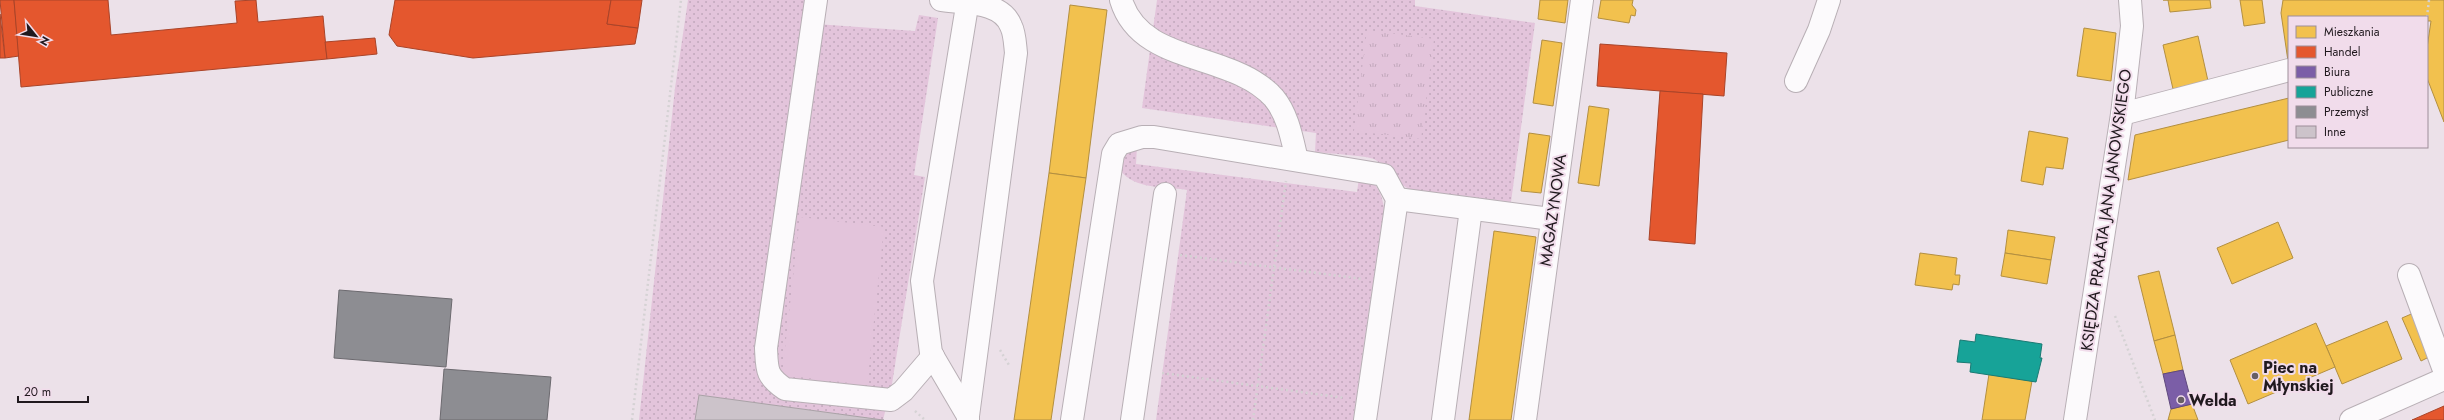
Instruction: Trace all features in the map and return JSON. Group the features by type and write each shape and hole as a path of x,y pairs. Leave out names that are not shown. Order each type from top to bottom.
{"street":[{"path":"816,0 766,348 767,370 773,380 785,388 891,400 903,391 933,356"},
{"path":"941,0 968,2 988,6 998,11 1011,25 1016,53 968,418"},
{"path":"1120,0 1133,27 1147,37 1163,46 1248,78 1274,98 1289,125 1293,159"},
{"name":"MAGAZYNOWA","path":"1525,420 1551,219 1582,0"},
{"path":"1796,81 1819,30 1829,0"},
{"name":"KSIĘDZA PRAŁATA JANA JANOWSKIEGO","path":"2075,420 2122,114 2132,26 2130,0"},
{"path":"968,2 922,280 933,356 968,418"},
{"path":"2122,114 2288,70"},
{"path":"1072,420 1113,154 1119,144 1142,136 1293,159 1384,175 1397,199 1367,411"},
{"path":"1132,420 1165,194"},
{"path":"1397,199 1551,219"},
{"path":"1444,420 1471,209"},
{"path":"2409,275 2444,370"},
{"path":"2352,420 2444,379"}],"path":[{"path":"632,420 681,0"},
{"path":"2427,16 2429,0"},
{"path":"1253,420 1274,268 1293,159"},
{"path":"1179,255 1385,282"},
{"path":"2113,310 2154,420"},
{"path":"1140,370 1258,385 1367,411"}],"green space":[{"path":"688,0 805,0 802,23 915,31 919,15 938,18 914,175 925,177 892,384 883,420 699,395 695,420 639,420 675,88"},
{"path":"1157,0 1415,0 1415,6 1535,23 1511,202 1409,189 1374,159 1315,152 1316,133 1142,108"},
{"path":"1367,30 1434,39 1421,139 1354,131"},
{"path":"1137,146 1136,164 1357,192 1359,178 1370,181 1377,187 1384,207 1353,420 1156,420 1187,190 1150,186 1134,181 1126,176 1120,170 1122,157 1129,149"},
{"path":"800,217 884,227 867,385 782,375"}],"building: Mieszkania":[{"path":"1540,0 1568,0 1565,23 1538,19"},
{"path":"1601,0 1633,0 1632,5 1636,10 1635,16 1631,15 1629,23 1598,18"},
{"path":"2168,0 2210,0 2211,8 2170,12"},
{"path":"2240,0 2262,0 2265,23 2244,26"},
{"path":"2283,0 2444,0 2444,122 2428,81 2428,41 2431,21 2428,21 2428,16 2288,16 2288,61 2281,13"},
{"path":"1070,5 1107,10 1086,178 1049,173"},
{"path":"2084,28 2116,33 2111,81 2077,76"},
{"path":"2198,36 2208,81 2173,89 2163,45"},
{"path":"1542,40 1562,43 1553,106 1533,103"},
{"path":"2288,98 2288,140 2128,180 2135,135"},
{"path":"1589,106 1609,109 1599,186 1578,183"},
{"path":"2029,131 2068,138 2063,169 2046,167 2043,185 2021,181"},
{"path":"1529,133 1550,136 1541,193 1521,191"},
{"path":"1049,173 1086,178 1051,420 1014,420"},
{"path":"2278,222 2293,258 2232,284 2217,248"},
{"path":"2008,230 2055,237 2051,260 2005,253"},
{"path":"1494,231 1536,237 1511,420 1469,420"},
{"path":"1920,253 1957,258 1955,275 1960,275 1959,285 1953,284 1952,290 1915,285"},
{"path":"2005,253 2051,260 2047,284 2001,276"},
{"path":"2159,271 2175,335 2154,341 2138,276"},
{"path":"2416,312 2435,354 2421,361 2402,318"},
{"path":"2387,321 2402,359 2342,384 2326,346"},
{"path":"2316,323 2335,367 2248,404 2230,360"},
{"path":"2175,335 2183,370 2163,374 2154,341"},
{"path":"1989,374 2032,381 2025,420 1982,420"},
{"path":"2192,404 2198,420 2168,420 2171,409"}],"building: Handel":[{"path":"0,0 14,0 19,56 5,58"},
{"path":"14,0 108,0 111,35 237,23 235,1 256,0 258,22 323,16 327,59 21,87"},
{"path":"395,0 611,0 607,24 638,28 635,44 473,58 397,46 389,35"},
{"path":"611,0 642,0 638,28 607,24"},
{"path":"0,14 5,58 0,58"},
{"path":"375,38 377,54 327,59 325,42"},
{"path":"1600,44 1727,53 1724,96 1597,86"},
{"path":"1660,91 1703,94 1695,244 1649,240"},
{"path":"2444,406 2444,420 2412,420"}],"building: Biura":[{"path":"2183,370 2192,404 2171,409 2163,374"}],"building: Publiczne":[{"path":"1976,334 2042,344 2040,358 2042,358 2036,382 1970,372 1971,363 1957,362 1960,340 1975,342"}],"building: Przemysł":[{"path":"339,290 452,299 446,367 334,358"},
{"path":"444,369 551,377 547,420 440,420"}],"building: Inne":[{"path":"699,395 883,420 695,420"}],"place":[{"name":"Piec na Młynskiej","path":"2255,376"},
{"name":"Welda","path":"2181,400"}]}
